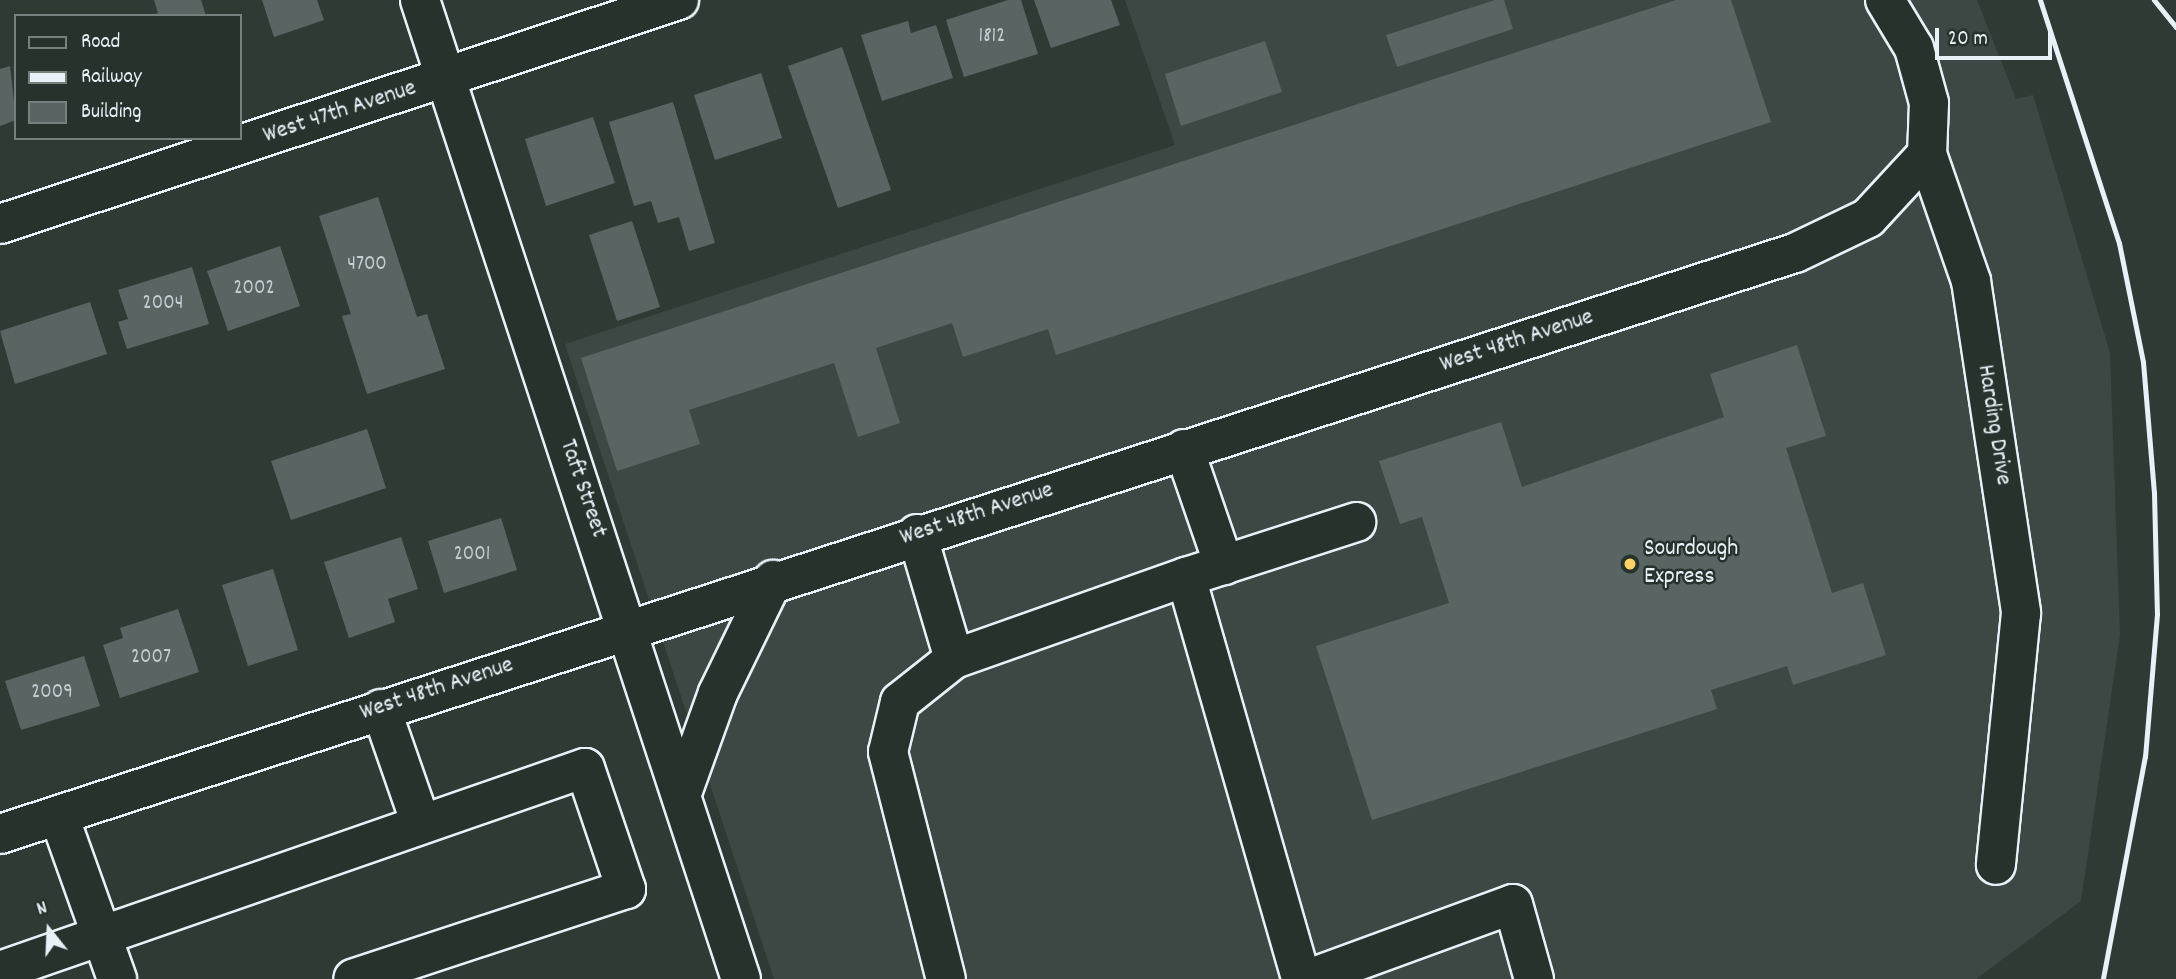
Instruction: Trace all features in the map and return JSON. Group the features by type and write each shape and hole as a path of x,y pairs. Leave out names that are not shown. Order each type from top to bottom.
{"street":[{"name":"Taft Street","path":"420,0 444,79 628,626 741,979"},
{"name":"West 47th Avenue","path":"0,224 679,0"},
{"name":"Harding Drive","path":"1885,0 1917,59 1929,103 1927,154 1971,281 2021,613 1996,865"},
{"name":"West 48th Avenue","path":"0,834 628,626 1795,253 1868,218 1927,154"},
{"path":"1184,449 1224,565"},
{"path":"946,979 888,752 900,702 954,659 1186,577 1356,522"},
{"path":"917,534 954,659"},
{"path":"1186,577 1301,979"},
{"path":"682,793 718,693 773,580"},
{"path":"381,709 421,824"},
{"path":"0,971 585,768 626,889 353,979"},
{"path":"59,816 117,979"},
{"path":"1308,979 1513,904 1534,979"}],"shaded area":[{"path":"1125,0 1977,0 2016,99 2033,95 2110,353 2120,635 2081,901 1976,979 774,979 565,344 1175,145"}],"building":[{"path":"154,0 201,0 205,14 155,14 158,13"},
{"path":"262,0 317,0 324,20 274,37"},
{"path":"1008,0 1021,0 1038,54 964,77 946,20"},
{"path":"1034,0 1111,0 1120,25 1051,48"},
{"path":"1495,0 1504,0 1513,29 1397,67 1386,35"},
{"path":"1676,0 1731,0 1771,122 1056,355 1048,329 963,357 952,323 876,348 900,423 858,437 834,363 689,410 700,444 617,471 581,358"},
{"path":"908,21 911,33 936,25 953,78 882,101 861,35"},
{"path":"1265,41 1282,92 1181,126 1165,74"},
{"path":"842,47 891,190 838,208 788,66"},
{"path":"10,66 14,121 0,126 0,69"},
{"path":"761,73 782,138 715,160 694,95"},
{"path":"673,102 715,243 689,251 679,217 658,223 651,201 634,206 609,122"},
{"path":"593,117 615,183 546,206 525,139"},
{"path":"378,197 417,317 427,314 445,369 367,394 342,316 351,314 319,216"},
{"path":"632,221 660,307 617,321 589,235"},
{"path":"280,246 300,306 228,331 207,271"},
{"path":"192,267 209,324 127,349 118,322 128,319 118,290"},
{"path":"90,302 107,354 15,384 0,331"},
{"name":"Sourdough Express","path":"1797,345 1826,436 1786,448 1832,593 1863,583 1886,655 1793,685 1787,666 1711,690 1717,709 1372,820 1316,646 1449,603 1422,517 1400,524 1379,461 1501,422 1522,487 1724,417 1710,374"},
{"path":"367,429 386,488 291,520 271,461"},
{"path":"501,518 517,570 444,593 428,541"},
{"path":"401,537 418,589 388,599 395,622 349,638 324,562"},
{"path":"273,569 298,650 248,666 222,585"},
{"path":"178,609 199,672 120,698 103,645 123,638 120,628"},
{"path":"84,656 100,706 21,730 5,681"}],"railway":[{"path":"2040,0 2119,243 2143,362 2154,493 2157,614 2145,756 2103,979"},
{"path":"2154,0 2176,27"}],"place":[{"name":"Sourdough Express","path":"1630,564"}]}
